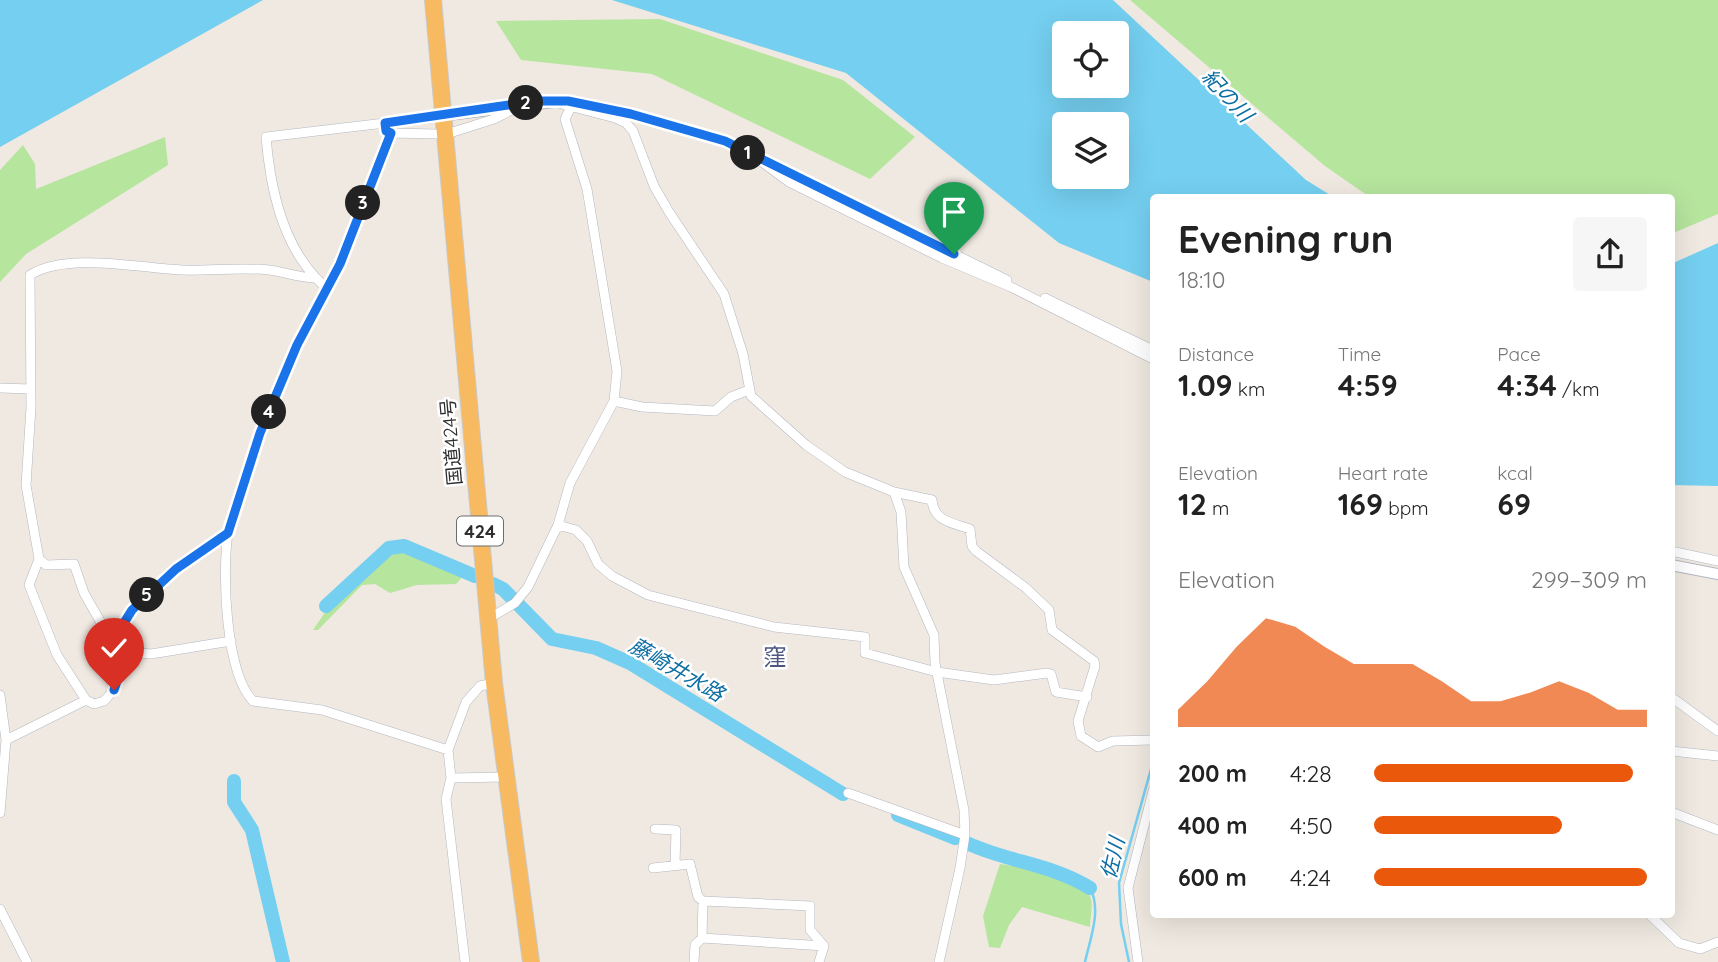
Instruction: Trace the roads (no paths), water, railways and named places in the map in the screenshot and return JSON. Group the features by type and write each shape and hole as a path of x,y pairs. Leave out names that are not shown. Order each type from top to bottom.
{"highway":[{"name":"国道424号","path":"433,0 494,683 531,962"}],"street":[{"path":"554,102 626,122 633,131 654,186 668,212 724,294 743,354 749,390 759,404 806,445 845,472 894,492 932,500 932,511 937,516 970,529 972,546 976,551 1026,588 1049,610 1052,630 1094,661 1087,697 1078,720 1082,736 1093,746 1113,741 1150,740"},
{"path":"448,750 322,710 253,701 243,687 231,641 228,533 260,433 297,345 327,289 388,128 443,107 554,102 631,114 725,141 1150,349"},
{"path":"453,132 494,120 519,104"},
{"path":"488,619 517,602 528,587 558,525 570,483 614,401 618,371 587,189 565,119 571,107"},
{"path":"327,289 307,269 284,225 270,177 266,137 388,128 437,134"},
{"path":"754,156 789,182 942,258 1011,287 1150,357"},
{"path":"39,559 46,565 74,564 83,593 112,646 117,681 114,690 104,701 94,704 86,700 57,655 29,585 39,559 26,485 31,389 30,275 43,267 98,263 179,270 266,270 296,278 316,278"},
{"path":"0,387 31,389"},
{"path":"614,401 642,407 715,411 731,397 749,390"},
{"path":"894,492 901,512 904,567 929,619 964,810 965,835 950,922 939,962"},
{"path":"558,525 576,530 587,541 598,564 612,576 648,595 774,626 865,637 865,653 937,673 994,680 1047,673 1051,674 1056,692 1087,697"},
{"path":"112,646 132,610 176,569 228,533"},
{"path":"1675,552 1718,561"},
{"path":"1675,566 1718,574"},
{"path":"112,646 151,654 231,641"},
{"path":"465,962 446,799 451,778 448,750 466,702 480,687 494,683"},
{"path":"0,695 6,740 0,813"},
{"path":"6,740 86,700"},
{"path":"1675,700 1718,731"},
{"path":"1675,752 1718,757"},
{"path":"451,778 505,777"},
{"path":"848,793 965,835"},
{"path":"1138,962 1128,888 1150,803"},
{"path":"1675,814 1718,831"},
{"path":"655,829 676,830 675,864"},
{"path":"653,868 690,864 698,897 703,901 810,906 810,930 824,946"},
{"path":"694,962 695,945 702,938 703,901"},
{"path":"0,909 27,962"},
{"path":"1653,918 1679,943 1700,949 1718,942"},
{"path":"702,938 824,946"},
{"path":"819,962 824,946"}],"water":[{"path":"0,0 263,0 0,147"},
{"path":"612,0 1113,0 1306,180 1329,194 1150,194 1150,281 1059,243 846,73"},
{"path":"1718,243 1718,486 1675,485 1675,262"}],"waterway":[{"name":"藤崎井水路","path":"326,606 389,548 404,546 475,576"},
{"name":"藤崎井水路","path":"493,584 503,589 552,639 596,648 630,663 843,794"},
{"name":"佐川","path":"1129,962 1121,924 1119,883 1150,773"},
{"name":"藤崎井水路","path":"234,781 234,802 252,830 283,962"},
{"name":"藤崎井水路","path":"898,815 955,838"},
{"name":"藤崎井水路","path":"967,843 1045,868 1090,888"},
{"path":"1085,962 1095,915 1090,888"}],"district":[{"name":"窪","path":"775,656"}],"water label":[{"name":"紀の川","path":"1228,95"}]}
